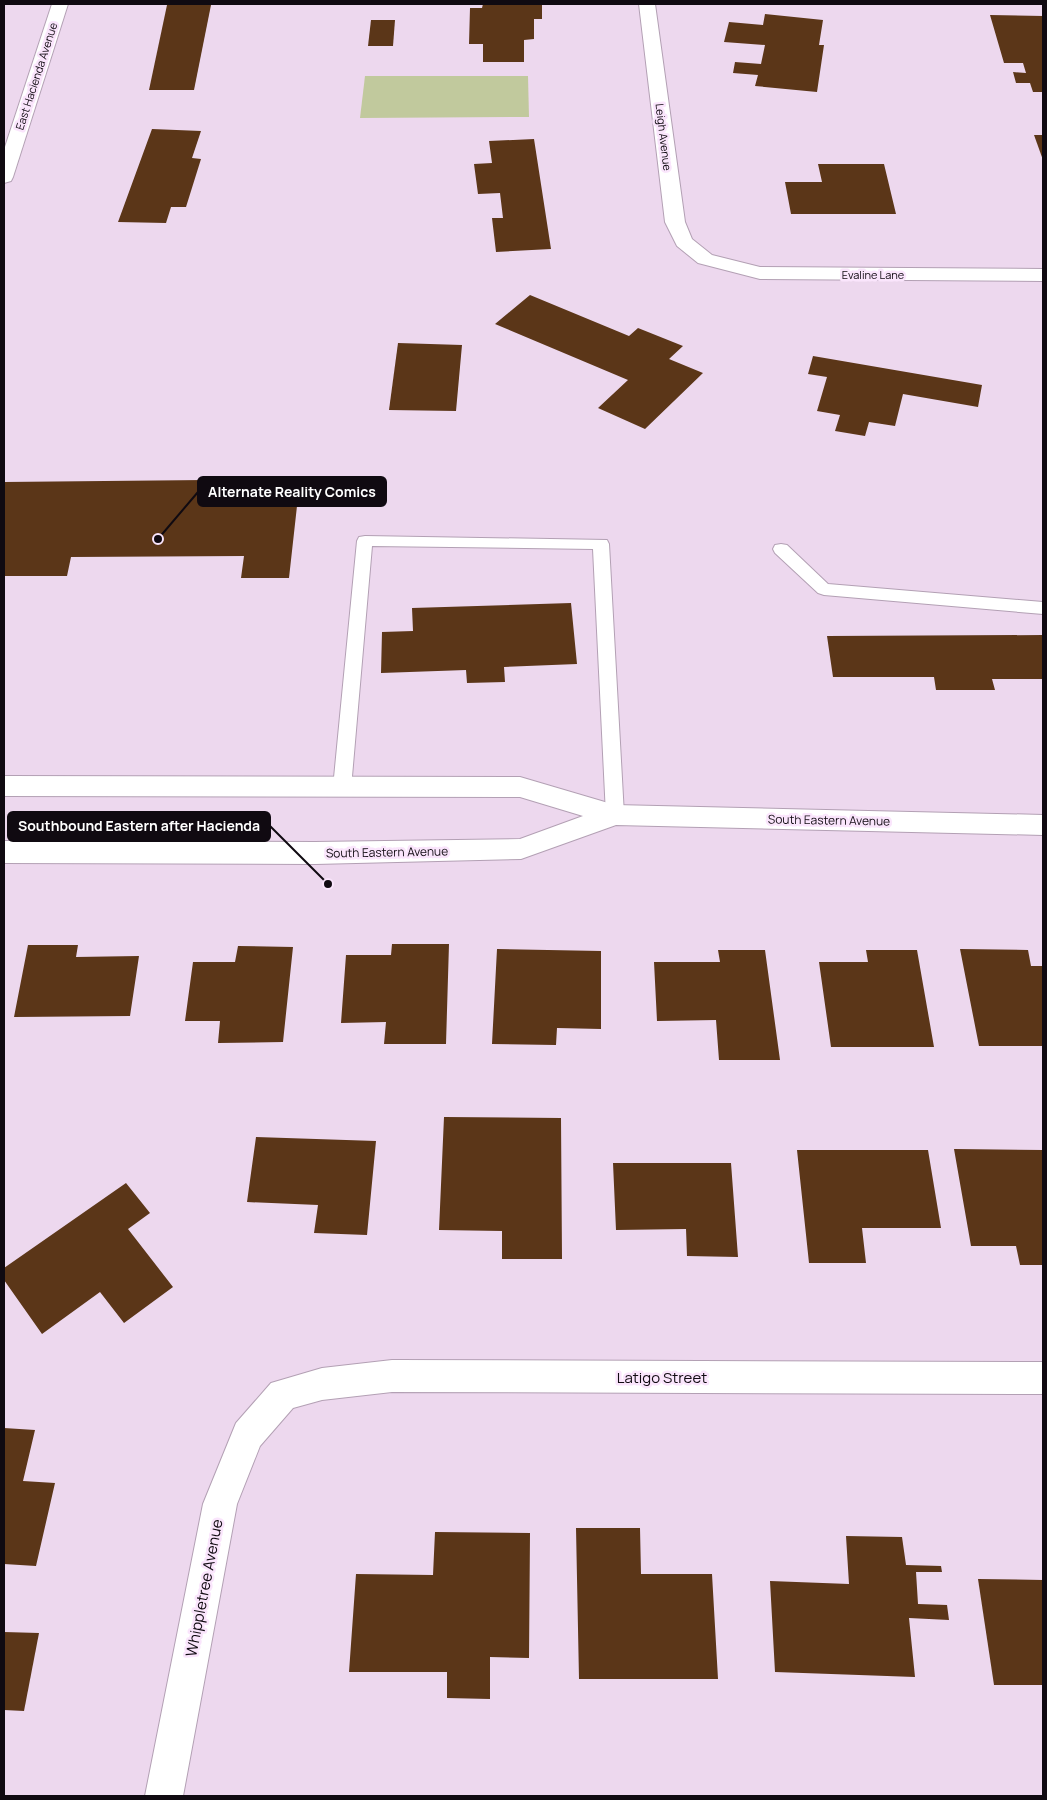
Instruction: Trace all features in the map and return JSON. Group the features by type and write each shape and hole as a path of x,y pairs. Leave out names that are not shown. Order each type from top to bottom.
{"main road":[{"name":"East Hacienda Avenue","path":"4,177 60,4"},
{"name":"Leigh Avenue","path":"646,4 675,222 684,242 705,259"},
{"name":"Evaline Lane","path":"705,259 760,273 1043,275"},
{"name":"South Eastern Avenue","path":"4,786 520,787 615,815 1043,825"},
{"name":"South Eastern Avenue","path":"4,852 315,853 521,849 615,815"},
{"name":"Latigo Street","path":"283,1395 322,1384 392,1376 1043,1378"},
{"name":"Whippletree Avenue","path":"164,1796 220,1504 248,1435 283,1395"}],"lane":[{"path":"342,788 365,541 601,544 615,815"},
{"path":"781,549 824,589 1043,608"}],"green space":[{"path":"365,76 528,76 529,117 360,118"}],"building":[{"path":"483,4 542,4 542,19 534,19 534,39 524,40 524,62 483,62 483,44 469,44 470,8 482,8"},
{"path":"167,5 211,5 194,90 149,90"},
{"path":"765,14 823,20 819,45 824,45 817,92 755,86 758,75 733,73 735,62 761,64 765,45 724,42 729,22 763,25"},
{"path":"990,15 1043,16 1043,92 1033,92 1030,83 1016,83 1013,72 1026,73 1023,63 1004,63"},
{"path":"371,20 395,20 393,46 368,46"},
{"path":"152,129 201,131 192,158 201,159 186,207 171,207 166,223 118,222"},
{"path":"1034,135 1043,135 1043,160"},
{"path":"534,139 551,249 496,252 492,218 503,218 500,193 478,194 474,164 492,163 489,141"},
{"path":"818,164 884,164 896,214 791,214 785,182 822,182"},
{"path":"530,295 629,336 638,328 683,346 669,359 703,373 645,429 598,408 628,380 495,324"},
{"path":"398,343 462,345 456,411 389,410"},
{"path":"813,356 982,385 978,407 903,394 895,426 869,422 865,436 835,431 840,415 817,411 827,377 808,374"},
{"path":"300,479 289,578 241,578 244,556 71,557 67,576 4,576 4,482"},
{"path":"571,603 577,664 504,667 505,682 467,683 466,670 381,673 382,632 413,631 412,608"},
{"path":"1043,635 1043,679 992,679 995,690 936,690 934,677 833,677 827,636"},
{"path":"392,944 449,944 446,1044 384,1044 386,1022 341,1023 346,955 391,955"},
{"path":"28,945 78,945 76,957 139,956 130,1016 14,1017"},
{"path":"238,946 293,947 283,1042 218,1043 220,1021 185,1021 193,962 235,962"},
{"path":"497,949 601,951 601,1029 557,1028 556,1045 492,1044"},
{"path":"960,949 1028,950 1031,966 1043,966 1043,1046 979,1046"},
{"path":"718,950 765,950 780,1060 719,1060 716,1020 657,1021 654,962 720,962"},
{"path":"866,950 917,950 934,1047 831,1047 819,962 868,962"},
{"path":"444,1117 561,1118 562,1259 502,1259 502,1231 439,1230"},
{"path":"256,1137 376,1141 367,1235 314,1233 318,1205 247,1202"},
{"path":"954,1149 1043,1150 1043,1265 1020,1265 1016,1246 971,1246"},
{"path":"797,1150 928,1150 941,1228 862,1228 866,1263 809,1263"},
{"path":"613,1163 731,1163 738,1257 687,1256 686,1229 616,1230"},
{"path":"126,1183 150,1213 128,1229 173,1287 124,1323 100,1292 42,1334 4,1280 4,1268"},
{"path":"4,1428 35,1430 23,1481 55,1483 36,1566 4,1564"},
{"path":"576,1528 640,1528 641,1574 712,1574 718,1679 579,1679"},
{"path":"435,1532 530,1533 529,1658 490,1657 490,1699 447,1698 447,1672 349,1672 356,1574 433,1575"},
{"path":"846,1536 902,1537 906,1565 941,1566 942,1572 916,1572 918,1604 947,1605 949,1620 909,1618 915,1677 775,1672 770,1581 849,1584"},
{"path":"978,1579 1043,1580 1043,1685 994,1685"},
{"path":"4,1632 39,1633 24,1711 4,1710"}],"place":[{"name":"Alternate Reality Comics","path":"158,539"},
{"name":"Southbound Eastern after Hacienda","path":"328,884"}]}
